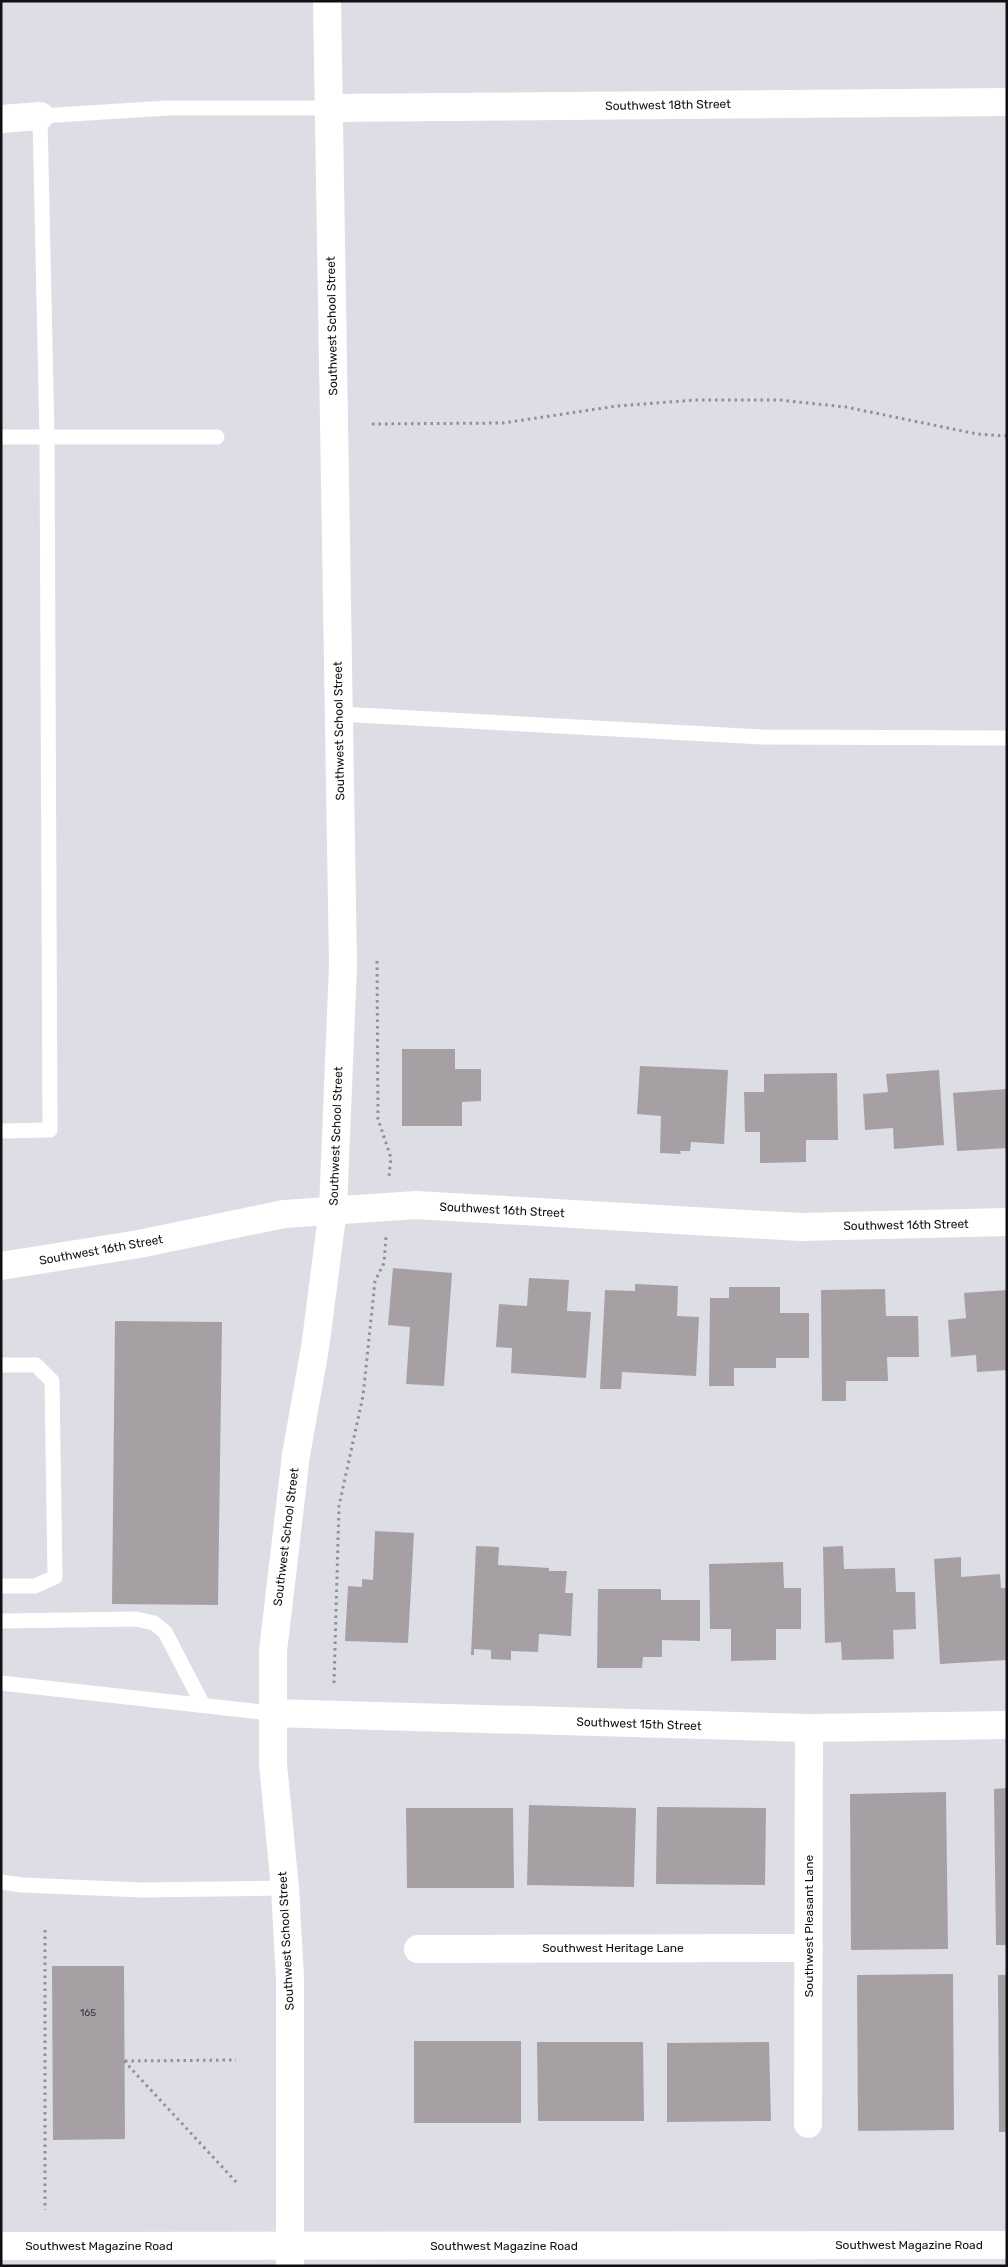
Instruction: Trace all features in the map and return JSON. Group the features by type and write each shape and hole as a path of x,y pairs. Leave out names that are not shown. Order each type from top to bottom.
{"street":[{"name":"Southwest School Street","path":"290,2256 290,1978 285,1888 272,1764 273,1651 296,1454 315,1348 333,1209 343,965 327,1"},
{"name":"Southwest 18th Street","path":"329,108 1007,102"},
{"path":"1,119 40,116"},
{"name":"Southwest 16th Street","path":"1,1266 139,1244 280,1214 388,1206 416,1205 800,1227 1007,1222"},
{"name":"Southwest 15th Street","path":"271,1713 809,1728 1007,1726"},
{"name":"Southwest Pleasant Lane","path":"808,2124 809,1728"},
{"name":"Southwest Heritage Lane","path":"418,1949 808,1948"},
{"name":"Southwest Magazine Road","path":"1,2246 290,2256 1007,2245"}],"lane":[{"path":"1,1131 50,1130 47,437 40,116 168,108 329,108"},
{"path":"1,438 216,437"},
{"path":"339,714 762,737 1007,738"},
{"path":"1,1365 36,1365 52,1381 55,1576 35,1586 1,1586"},
{"path":"1,1620 136,1619 154,1623 165,1632 203,1705"},
{"path":"1,1682 271,1713"},
{"path":"1,1882 22,1885 141,1890 285,1888"}],"path":[{"path":"372,424 503,423 627,405 695,400 779,400 846,407 977,434 1007,436"},
{"path":"334,1715 339,1506 363,1396 375,1281 384,1263 388,1206 390,1158 378,1119 377,961"},
{"path":"45,1930 45,2210"},
{"path":"236,2060 124,2061 238,2184"}],"building":[{"path":"402,1049 455,1049 455,1069 481,1069 481,1101 462,1102 462,1126 402,1126"},
{"path":"640,1066 728,1070 724,1144 691,1142 690,1151 680,1151 681,1154 660,1153 661,1116 637,1114"},
{"path":"939,1070 944,1145 894,1149 893,1128 865,1130 863,1094 888,1092 886,1074"},
{"path":"837,1073 838,1140 806,1140 806,1162 760,1163 760,1132 745,1132 744,1092 764,1092 764,1074"},
{"path":"1007,1089 1007,1148 957,1151 953,1093"},
{"path":"393,1268 452,1273 444,1386 406,1384 410,1327 388,1325"},
{"path":"529,1278 569,1280 567,1311 591,1312 586,1378 511,1373 512,1348 496,1347 499,1304 527,1306"},
{"path":"635,1284 678,1286 677,1316 699,1317 696,1376 622,1372 621,1389 600,1389 605,1290 635,1291"},
{"path":"729,1287 780,1287 780,1313 809,1313 809,1358 776,1358 776,1368 734,1368 734,1386 709,1386 710,1298 729,1298"},
{"path":"885,1289 886,1316 918,1316 919,1357 887,1357 888,1381 846,1381 846,1401 822,1401 821,1290"},
{"path":"1007,1290 1007,1370 977,1372 976,1355 951,1357 948,1320 966,1318 964,1293"},
{"path":"115,1321 222,1322 218,1605 112,1604"},
{"path":"375,1531 414,1533 408,1643 345,1641 348,1586 362,1587 362,1579 373,1580"},
{"path":"476,1546 499,1547 498,1565 549,1568 549,1571 567,1571 565,1593 573,1593 571,1636 539,1634 538,1652 511,1651 511,1660 491,1659 491,1650 474,1649 474,1655 471,1655"},
{"path":"843,1546 844,1569 895,1568 896,1592 915,1592 916,1629 893,1630 894,1659 842,1660 841,1642 825,1643 823,1547"},
{"path":"961,1557 961,1577 1000,1574 1001,1588 1007,1588 1007,1660 940,1664 934,1559"},
{"path":"783,1562 784,1588 801,1588 801,1629 776,1629 776,1660 731,1661 731,1629 710,1629 709,1564"},
{"path":"598,1589 661,1589 661,1600 700,1600 700,1641 662,1640 662,1657 643,1657 642,1668 597,1668"},
{"path":"1007,1788 1007,1945 996,1945 994,1789"},
{"path":"946,1792 948,1949 851,1950 850,1794"},
{"path":"529,1805 636,1808 634,1887 527,1885"},
{"path":"657,1807 766,1808 765,1885 656,1884"},
{"path":"406,1808 513,1808 514,1888 407,1888"},
{"path":"52,1966 124,1966 125,2139 53,2140"},
{"path":"953,1974 954,2130 858,2131 857,1975"},
{"path":"998,1975 1007,1975 1007,2132 999,2132"},
{"path":"414,2041 521,2041 521,2123 414,2123"},
{"path":"537,2042 643,2042 644,2121 538,2121"},
{"path":"769,2042 771,2121 667,2122 667,2043"}]}
